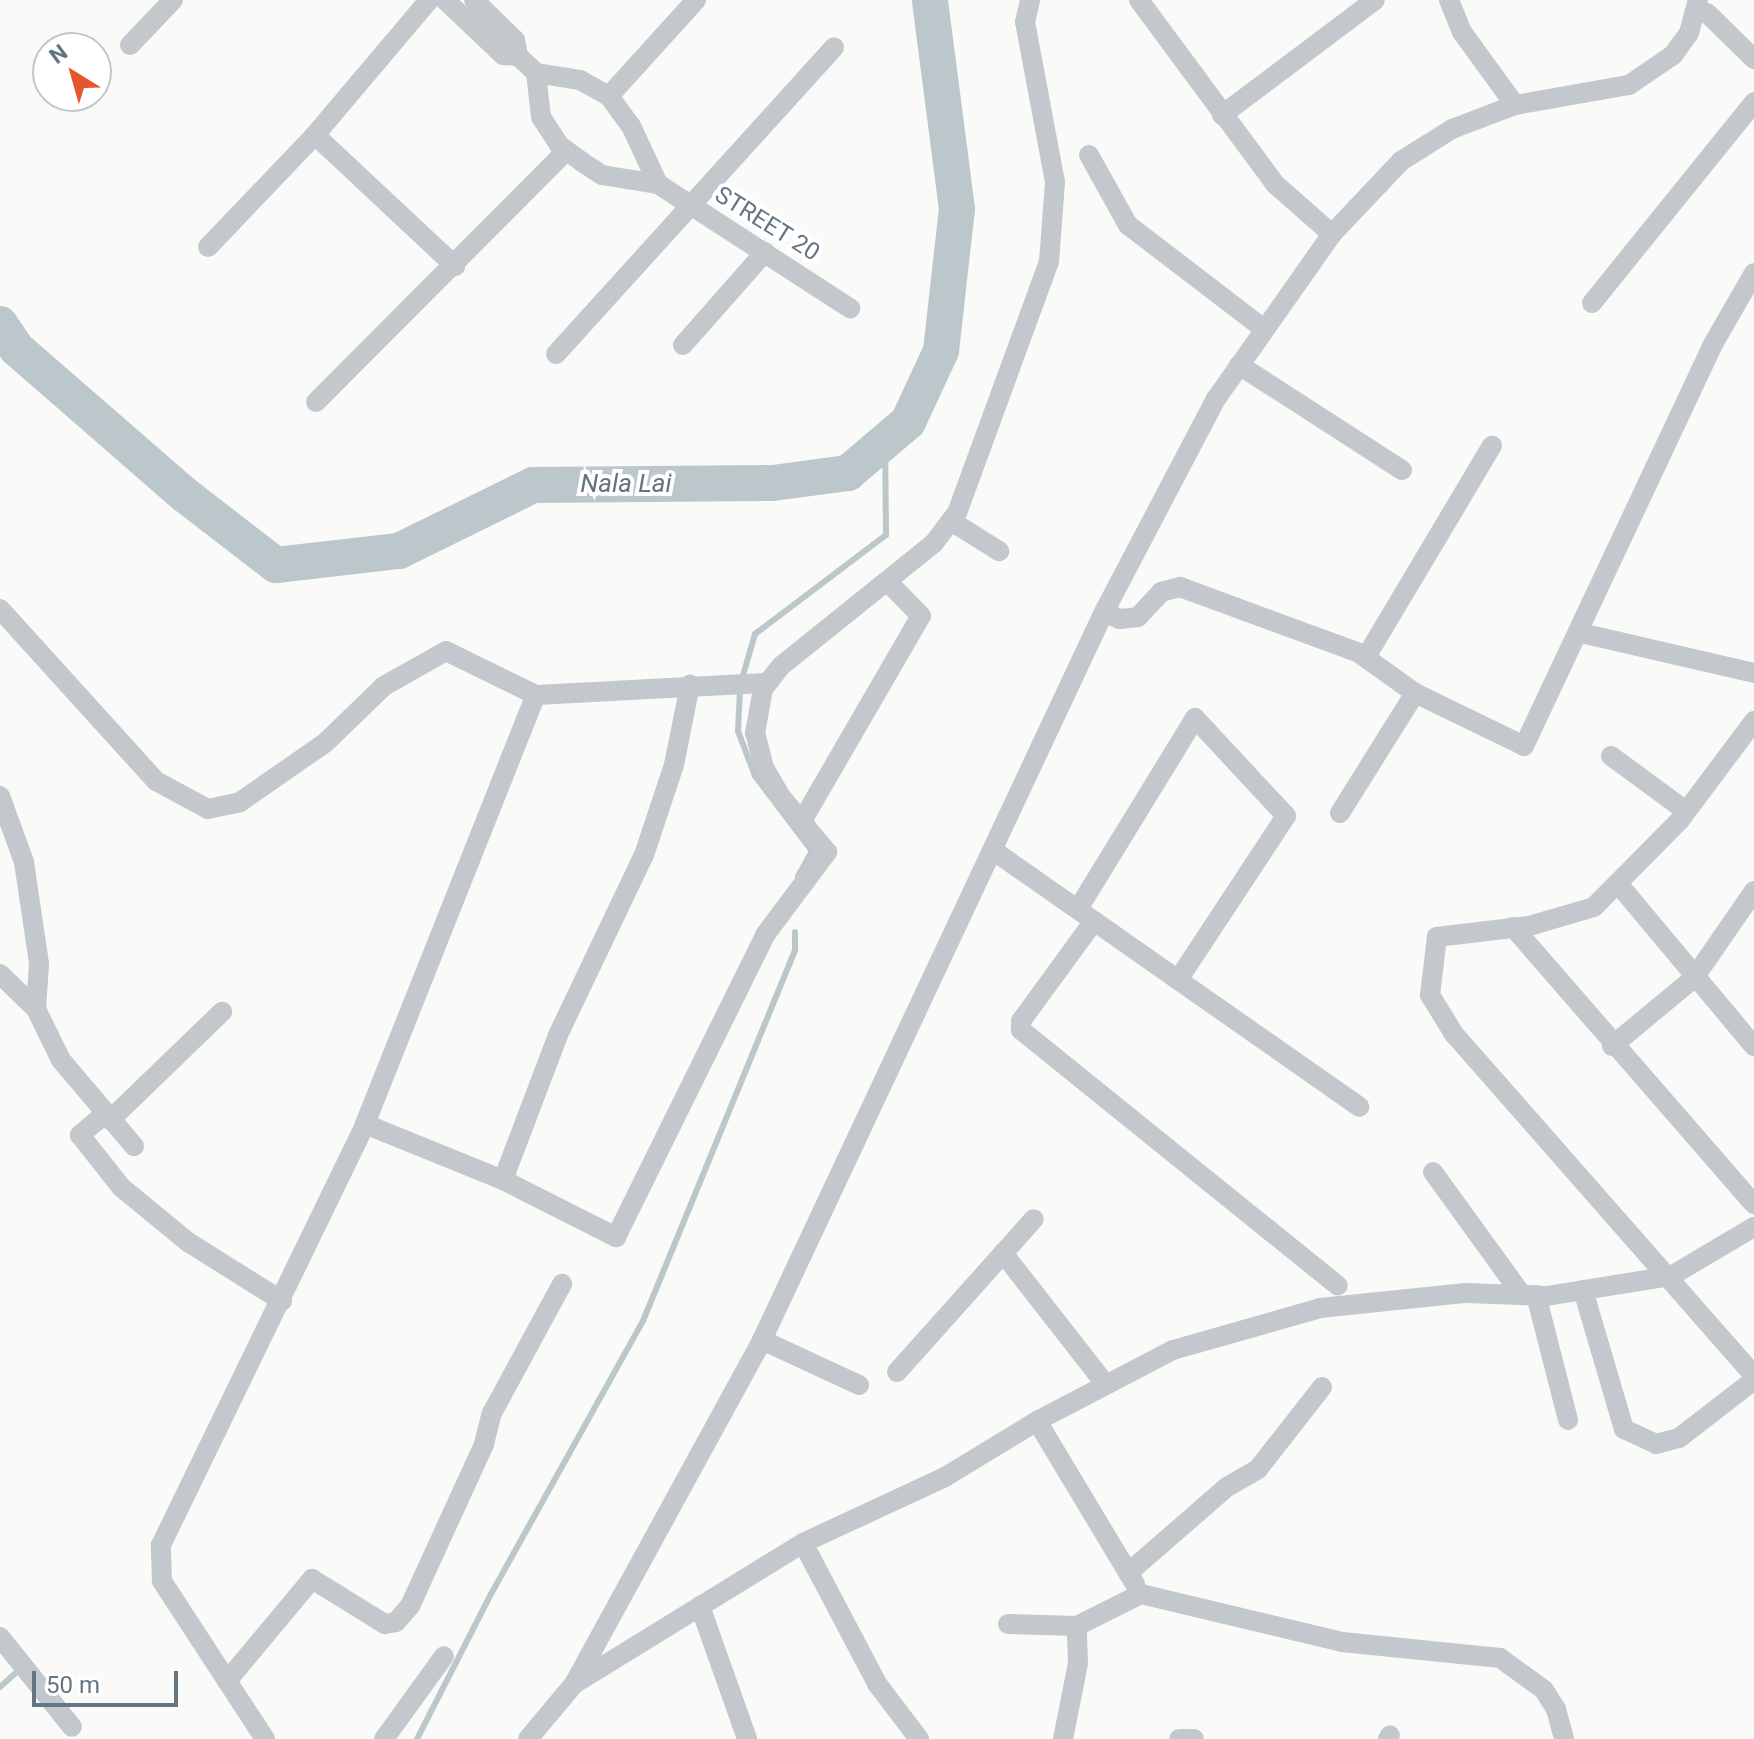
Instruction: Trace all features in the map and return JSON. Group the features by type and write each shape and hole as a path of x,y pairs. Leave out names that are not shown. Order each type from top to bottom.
{"street":[{"path":"130,45 173,0"},
{"path":"208,247 315,135 429,0"},
{"path":"445,0 503,55 518,56"},
{"path":"474,0 515,40 518,56 536,73"},
{"path":"609,96 696,0"},
{"path":"365,1124 503,1180 616,1237 765,935 827,852 781,797 757,750 756,718 767,683 781,666 934,543 951,521 1049,262 1056,214 1047,115 1025,22 1030,0"},
{"path":"1139,0 1275,184 1332,234"},
{"path":"1222,115 1375,0"},
{"path":"1449,0 1462,32 1515,105"},
{"path":"537,1736 574,1684 762,1340 1104,612 1216,399 1332,234 1418,148 1515,105 1629,85 1673,55 1705,4 1754,59"},
{"path":"556,354 834,47"},
{"name":"STREET 20","path":"658,184 631,126 609,96 580,80 536,73 541,117 566,151 602,175 658,184 850,308"},
{"path":"1592,303 1754,102"},
{"path":"315,135 455,266"},
{"path":"316,402 455,266 566,151"},
{"path":"1089,155 1128,225 1264,329"},
{"path":"683,345 765,252"},
{"path":"1104,612 1120,619 1138,617 1161,592 1180,587 1366,657 1415,693 1524,746 1581,633 1712,346 1754,273"},
{"path":"1239,365 1402,470"},
{"path":"1366,657 1492,446"},
{"path":"951,521 999,551"},
{"path":"802,821 921,616 888,582"},
{"path":"0,609 156,781 208,809 240,802 325,743 384,686 446,651 477,662 536,695 767,683"},
{"path":"1581,633 1754,673"},
{"path":"503,1180 558,1035 644,855 674,765 690,685"},
{"path":"1340,813 1415,693"},
{"path":"265,1739 162,1581 161,1545 282,1301 365,1124 536,695"},
{"path":"1178,980 1286,816 1195,718 1086,915 1021,1021 1021,1030 1338,1286"},
{"path":"1583,1290 1618,1421 1643,1439 1656,1444 1679,1438 1754,1377 1671,1276 1431,1003 1437,937 1513,927 1594,907 1620,886 1686,811 1754,721"},
{"path":"1611,756 1686,811"},
{"path":"0,796 24,862 39,964 36,1009"},
{"path":"994,851 1359,1107"},
{"path":"1620,886 1754,1046"},
{"path":"1612,1046 1694,978 1753,895"},
{"path":"1513,927 1612,1046 1754,1204"},
{"path":"0,974 36,1009 61,1060 134,1146"},
{"path":"222,1012 107,1117 80,1135 121,1187 188,1242 282,1301"},
{"path":"1433,1172 1529,1295 1568,1420"},
{"path":"897,1372 1034,1219"},
{"path":"574,1684 803,1543 945,1477 1037,1421 1173,1350 1320,1308 1466,1293 1529,1295 1671,1276 1754,1227"},
{"path":"1003,1253 1106,1385"},
{"path":"227,1681 312,1579 385,1624 396,1622 410,1606 481,1452 492,1413 562,1284"},
{"path":"762,1340 859,1385"},
{"path":"1128,1573 1227,1487 1258,1469 1322,1387"},
{"path":"1037,1421 1141,1594"},
{"path":"803,1543 878,1685 919,1739"},
{"path":"1008,1624 1077,1626 1141,1594 1342,1642 1500,1658 1544,1690 1556,1709 1564,1739"},
{"path":"700,1606 747,1739"},
{"path":"1063,1739 1078,1663 1077,1626"},
{"path":"0,1637 72,1727"},
{"path":"384,1739 444,1656"},
{"path":"1179,1739 1194,1739"}],"waterway":[{"name":"Nala Lai","path":"0,324 17,349 185,495 276,565 399,551 533,485 773,483 848,473 908,422 941,351 957,209 930,0"},
{"path":"742,679 755,634 886,535 885,441"},
{"path":"740,690 738,731 755,776 812,851 798,876"},
{"path":"417,1739 491,1594 643,1321 795,950 795,932"},
{"path":"0,1687 20,1669"}]}
